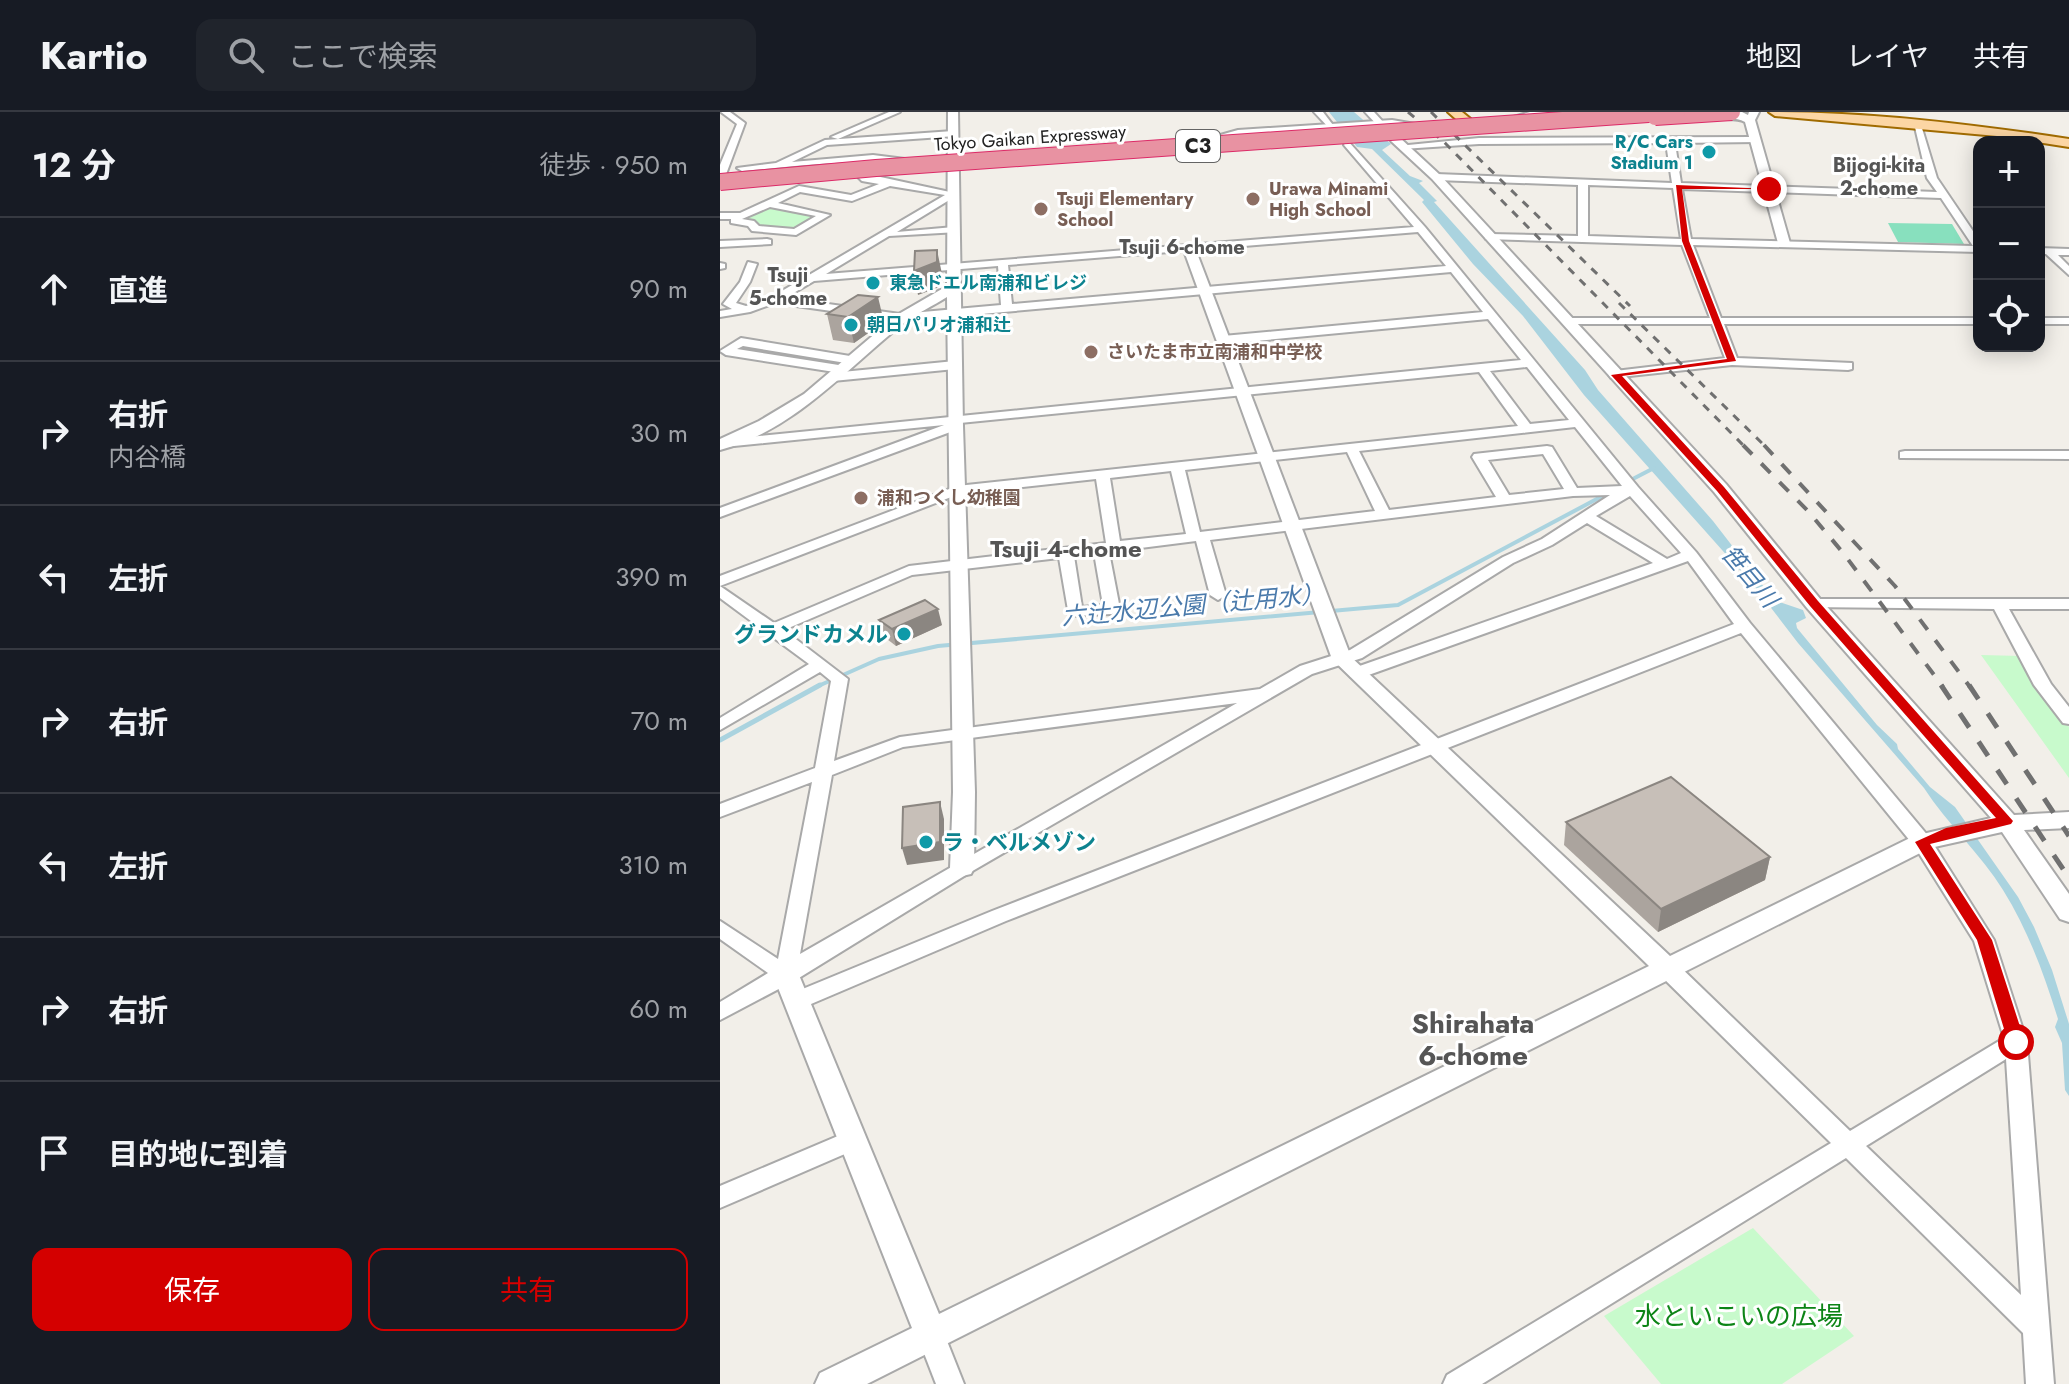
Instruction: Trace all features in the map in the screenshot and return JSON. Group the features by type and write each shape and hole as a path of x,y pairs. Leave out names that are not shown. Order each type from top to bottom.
{"highway":[{"name":"Tokyo Gaikan Expressway","path":"720,179 1627,112"},
{"name":"Tokyo Gaikan Expressway","path":"720,179 1677,112"},
{"path":"1460,129 1732,112"}],"main road":[{"path":"1454,112 1477,130"},
{"path":"1775,112 1997,132 2069,143"}],"street":[{"path":"720,115 728,112 741,123 720,179"},
{"path":"762,173 896,112"},
{"path":"953,112 955,423 964,792 962,868"},
{"path":"1318,112 1335,127"},
{"path":"1369,112 1378,124"},
{"path":"1512,119 1544,112"},
{"path":"1477,130 1494,133 1701,114 1752,116 1755,140 1784,243"},
{"path":"1204,141 1238,133 1378,124 1425,130 1395,142"},
{"path":"1921,125 1932,178 1973,239"},
{"path":"825,143 953,134"},
{"path":"1670,140 1686,241 1732,361"},
{"path":"1307,141 1755,140"},
{"path":"1348,142 1633,490 1691,555 1744,626 1928,840 1984,940 2016,1042 2040,1384"},
{"path":"1395,142 1436,177 1721,489 1814,604 2000,822 2069,913"},
{"path":"742,168 873,158 902,161"},
{"path":"779,178 795,182 862,176 892,169"},
{"path":"862,176 954,194"},
{"path":"1436,177 1943,195"},
{"path":"767,203 825,215 796,232 756,229 751,223 734,221 767,203 799,189 852,198 890,183"},
{"path":"1583,183 1583,239"},
{"path":"720,314 746,310 774,300 954,194"},
{"path":"720,216 742,216"},
{"path":"811,278 1421,229"},
{"path":"720,244 766,245 771,230"},
{"path":"887,235 954,230"},
{"path":"1490,237 1973,248"},
{"path":"1189,248 1292,526 1349,666 1666,967 2036,1328"},
{"path":"2045,251 2069,252"},
{"path":"2045,252 2069,272"},
{"path":"1003,263 1007,308"},
{"path":"746,310 729,304 745,282 752,264"},
{"path":"774,300 902,318 1453,269"},
{"path":"721,444 786,412 902,318 954,288"},
{"path":"1223,340 1491,315"},
{"path":"1569,321 1973,321"},
{"path":"2045,321 2069,321"},
{"path":"842,369 741,342 726,351 842,369 955,365"},
{"path":"1615,375 1732,361 1848,366"},
{"path":"721,444 955,423 1530,363"},
{"path":"1482,368 1526,428"},
{"path":"720,513 955,423"},
{"path":"720,581 957,490 1578,423"},
{"path":"1508,430 1522,453"},
{"path":"1351,447 1384,515"},
{"path":"1505,500 1479,457 1547,450 1573,492"},
{"path":"1905,455 2069,455"},
{"path":"1177,466 1218,595"},
{"path":"1066,553 1075,613 1112,609 1102,474"},
{"path":"770,630 909,571 1573,492 1633,490"},
{"path":"1349,666 1508,560 1547,542 1633,490"},
{"path":"1586,516 1665,564"},
{"path":"791,988 962,868 1306,670 1349,666 1691,555"},
{"path":"720,591 840,679 791,988"},
{"path":"1814,604 2069,604"},
{"path":"1999,604 2043,685 2069,719"},
{"path":"720,1012 999,916 1744,626"},
{"path":"720,725 820,665"},
{"path":"720,811 900,742 1270,693"},
{"path":"832,1384 1666,967 1928,840 2000,822 2069,820"},
{"path":"720,928 791,988 950,1384"},
{"path":"1457,1384 2016,1042"},
{"path":"720,1197 852,1140"}],"green space":[{"path":"767,203 825,215 794,232 756,229 751,223 734,221"},
{"path":"1888,223 1952,224 1964,244 1898,242"},
{"path":"1981,655 2021,656 2037,685 2069,727 2069,778"},
{"name":"水といこいの広場","path":"1753,1228 1854,1336 1782,1384 1661,1384 1604,1316"}],"water":[{"name":"笹目川","path":"1329,112 1354,112 1391,144 1382,150 1410,176 1423,181 1419,183 1437,201 1434,202 1585,370 1598,390 1713,521 1774,600 1803,610 1806,618 1796,623 1797,628 1930,787 1955,807 2018,897 2052,970 2069,1024 2069,1096 2065,1090 2062,1043 2055,1027 2058,1019 2041,969 2012,905 1985,864 1924,788 1798,643 1755,587 1584,395 1523,316 1473,264 1422,202 1424,200 1372,149 1357,147"}],"building":[{"path":"937,250 937,262 914,271 915,251"},
{"path":"858,295 878,297 848,317 827,314"},
{"path":"925,600 938,609 892,629 879,620"},
{"path":"1671,777 1770,857 1661,909 1566,822"},
{"path":"940,802 940,842 902,848 903,807"}],"waterway":[{"name":"六辻水辺公園（辻用水）","path":"1627,482 1654,468"},
{"name":"六辻水辺公園（辻用水）","path":"818,686 879,659 938,646 1398,605 1608,493"},
{"name":"六辻水辺公園（辻用水）","path":"720,740 818,686"}],"railway":[{"path":"1408,112 1443,141 1745,447"},
{"path":"1431,112 1630,306"},
{"path":"1619,303 1764,445"},
{"path":"1743,445 1808,511 1844,554 1943,687"},
{"path":"1764,445 1895,586 1970,687"},
{"path":"1941,685 2069,878"},
{"path":"1969,685 2069,836"}],"place":[{"name":"R/C Cars Stadium 1","path":"1709,152"},
{"name":"Urawa Minami High School","path":"1253,199"},
{"name":"Tsuji Elementary School","path":"1041,209"},
{"name":"東急ドエル南浦和ビレジ","path":"873,283"},
{"name":"朝日パリオ浦和辻","path":"851,325"},
{"name":"さいたま市立南浦和中学校","path":"1091,352"},
{"name":"浦和つくし幼稚園","path":"861,498"},
{"name":"グランドカメル","path":"904,634"},
{"name":"ラ・ベルメゾン","path":"926,842"}],"district":[{"name":"Bijogi-kita 2-chome","path":"1879,176"},
{"name":"Tsuji 6-chome","path":"1182,247"},
{"name":"Tsuji 5-chome","path":"788,286"},
{"name":"Tsuji 4-chome","path":"1066,548"},
{"name":"Shirahata 6-chome","path":"1473,1039"}],"route":[{"path":"1769,189 1679,186 1686,241 1732,361 1615,375 1721,489 1814,604 2006,821 1951,832 1922,842 1984,940 2016,1042"}]}
